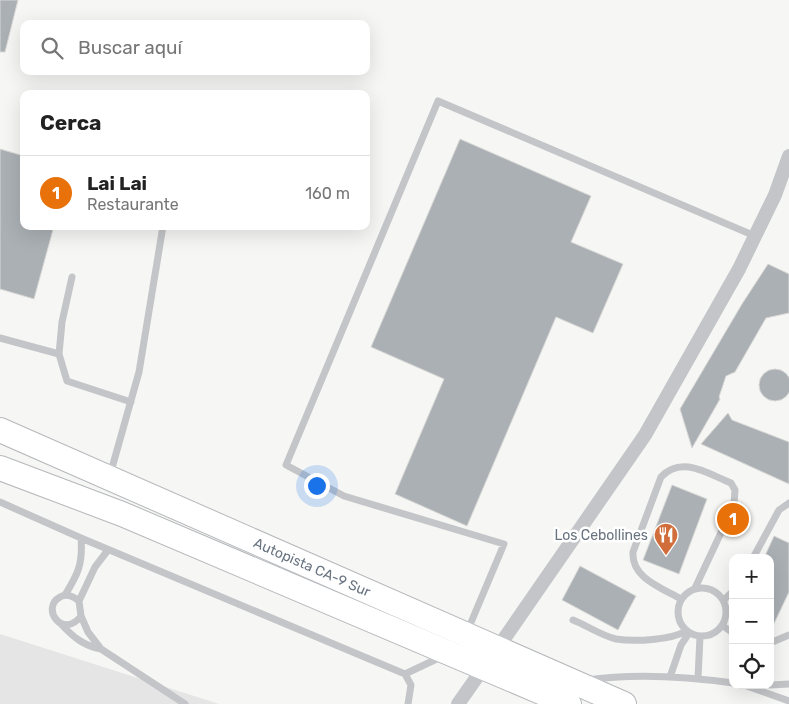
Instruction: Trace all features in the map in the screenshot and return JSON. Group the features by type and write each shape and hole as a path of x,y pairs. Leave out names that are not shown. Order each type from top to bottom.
{"highway":[{"name":"Autopista CA-9 Sur","path":"0,430 466,635 490,658"},
{"name":"Autopista CA-9 Sur","path":"0,468 122,514 450,652 490,658 571,693 624,704"}],"street":[{"path":"458,704 645,435 739,269 775,195 789,156"}],"lane":[{"path":"466,635 504,544 344,496 286,465 438,101 755,236"},
{"path":"109,478 139,372 162,230"},
{"path":"72,277 62,322 59,354 67,381 131,402"},
{"path":"0,338 59,354"},
{"path":"681,599 639,575 632,560 633,552 661,477 671,469 679,466 688,466 731,483 735,490 734,505 695,588 681,599 678,612 681,625 688,632 700,637 713,634 723,626 726,608 724,600 711,589 695,588"},
{"path":"0,502 108,550 405,674 411,685 408,704"},
{"path":"755,554 779,510 789,503"},
{"path":"65,595 79,573 82,556 81,538"},
{"path":"108,550 95,567 79,601 81,616 88,632 101,649 185,704"},
{"path":"79,601 73,596 65,595 58,598 53,604 52,612 55,620 72,637 90,647 101,649"},
{"path":"724,600 729,595"},
{"path":"61,624 69,625 76,622 81,616"},
{"path":"573,620 616,639 663,638 688,632"},
{"path":"723,626 729,630"},
{"path":"670,677 688,632"},
{"path":"774,640 789,634"},
{"path":"698,678 700,637"},
{"path":"405,674 450,652"},
{"path":"571,693 621,675 698,678 729,682"},
{"path":"774,685 789,684"},
{"path":"755,689 789,701"}],"shaded area":[{"path":"0,634 219,704 0,704"}],"building":[{"path":"0,0 18,0 5,52 0,52"},
{"path":"460,139 591,196 571,242 623,264 593,333 556,317 467,526 395,494 444,379 371,347"},
{"path":"0,149 20,155 20,230 53,230 34,299 0,289"},
{"path":"768,264 789,274 789,313 766,318 735,372 726,376 720,399 692,448 680,409"},
{"path":"775,369 781,370 790,379 790,391 786,396 781,400 775,401 769,400 764,396 760,391 759,385 760,379 764,374 769,370"},
{"path":"728,413 732,420 789,442 789,484 701,444"},
{"path":"672,485 707,499 679,574 643,560"},
{"path":"774,536 789,543 789,592 774,624 774,554 766,554"},
{"path":"580,566 636,596 618,630 562,600"}],"place":[{"name":"Lai Lai","path":"733,519"},
{"name":"Los Cebollines","path":"666,556"}]}
